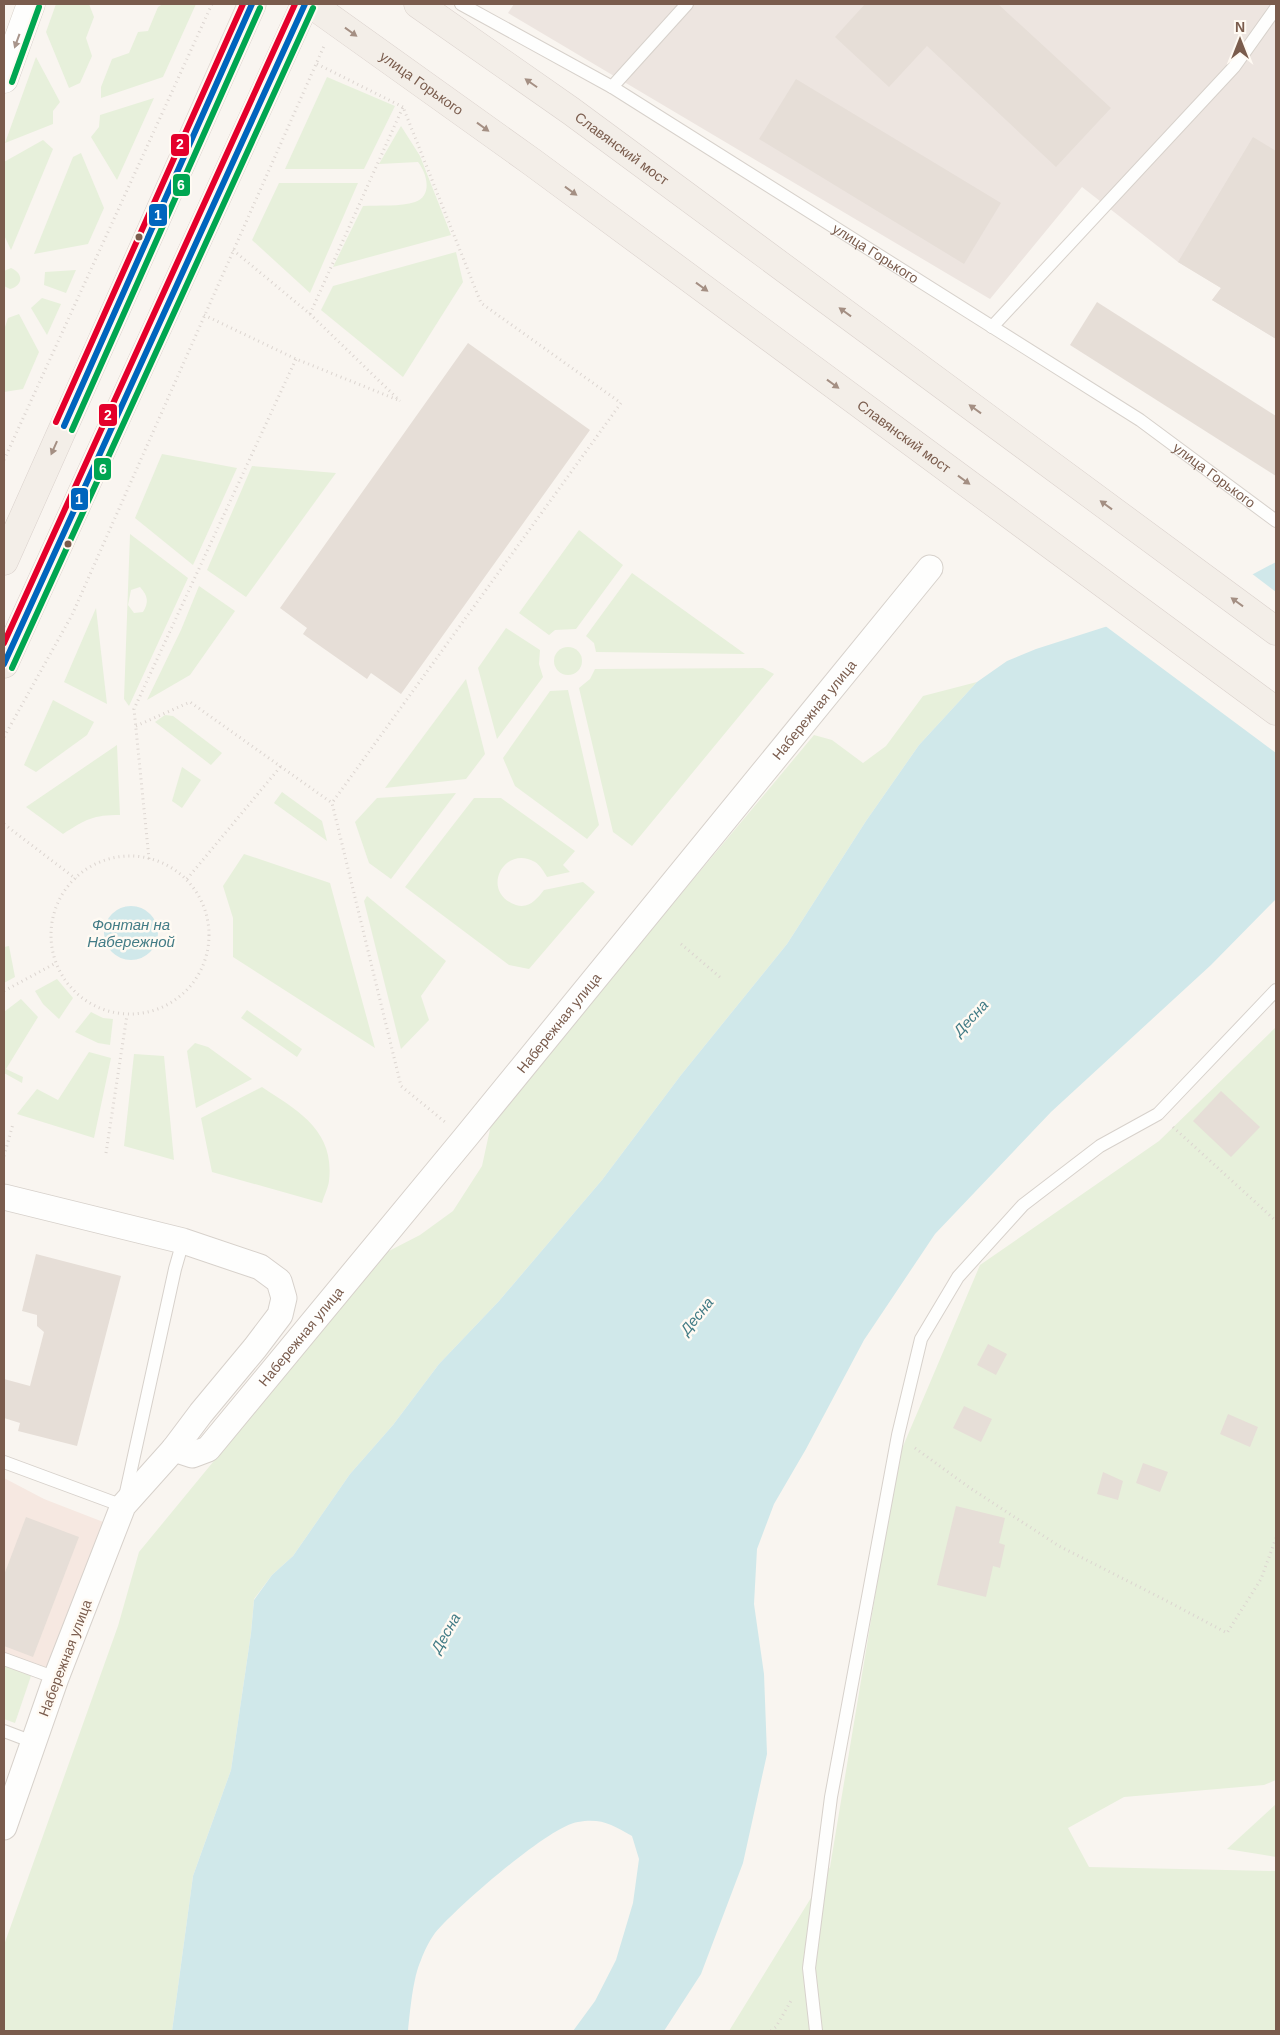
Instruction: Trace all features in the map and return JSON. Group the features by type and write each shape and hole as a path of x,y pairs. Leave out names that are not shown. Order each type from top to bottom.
{"main road":[{"path":"4,561 252,4"},
{"path":"4,664 305,4"},
{"name":"улица Горького","path":"311,4 532,162"},
{"name":"Славянский мост","path":"418,4 571,111 1276,630"},
{"name":"Славянский мост","path":"532,162 1276,710"}],"street":[{"path":"4,79 31,4"},
{"name":"Набережная улица","path":"174,1449 192,1455 208,1449 465,1138 930,568"},
{"path":"4,1197 183,1241"},
{"name":"Набережная улица","path":"4,1827 56,1678 123,1506 174,1449 280,1315 284,1298 278,1281 260,1267 183,1241"}],"lane":[{"name":"улица Горького","path":"461,4 612,87 1140,420 1276,521"},
{"path":"612,87 687,4"},
{"path":"992,327 1234,68 1276,8"},
{"path":"816,2031 809,1968 830,1797 898,1435 921,1339 958,1277 1023,1204 1100,1146 1158,1114 1276,990"},
{"path":"4,1462 123,1506 174,1269 183,1241"},
{"path":"4,1659 56,1678"},
{"path":"4,1731 33,1742"}],"path":[{"path":"4,460 212,4"},
{"path":"4,737 72,615 324,46"},
{"path":"316,64 403,107 481,303 621,403 332,803"},
{"path":"310,314 403,107"},
{"path":"204,315 296,359 400,401 310,314 233,250"},
{"path":"150,859 134,709 296,359"},
{"path":"136,726 190,702 332,803 401,1086 465,1138"},
{"path":"187,879 281,766"},
{"path":"4,824 76,879"},
{"path":"136,856 164,862 187,879 203,902 210,930 205,962 194,982 174,1001 150,1012 126,1015 95,1006 73,990 54,964 51,932 60,898 76,879 82,871 108,858 136,856"},
{"path":"681,944 720,978"},
{"path":"4,992 54,964"},
{"path":"106,1153 126,1015"},
{"path":"1158,1114 1276,1220"},
{"path":"4,1156 13,1124"},
{"path":"898,1435 970,1488 1059,1546 1227,1633 1261,1579 1276,1538"}],"shaded area":[{"path":"514,4 1276,4 1276,339 1212,300 1221,288 1178,262 1082,187 990,299 508,13"},
{"path":"4,1478 44,1499 111,1525 55,1683 4,1663"}],"green space":[{"path":"56,4 89,4 94,17 86,38 92,56 80,83 69,88 46,32"},
{"path":"163,4 196,4 163,77 101,98 101,87 112,59 129,53 138,32 148,31 158,7"},
{"path":"36,57 60,102 53,111 53,124 5,143"},
{"path":"327,77 395,106 364,169 285,169"},
{"path":"154,98 117,180 91,137 99,127 100,115"},
{"path":"401,126 420,156 451,235 333,267 363,206 409,204 421,199 424,195 427,184 426,178 418,162 379,164"},
{"path":"43,140 53,149 11,250 4,235 4,162"},
{"path":"81,153 104,208 88,244 34,254 73,157"},
{"path":"279,183 358,183 310,293 252,240"},
{"path":"456,252 463,282 403,377 321,310 333,286"},
{"path":"11,268 20,276 20,282 10,289 4,286 4,271"},
{"path":"76,270 66,293 44,285 45,272"},
{"path":"42,298 61,304 47,335 31,308"},
{"path":"19,314 39,352 23,389 4,392 4,330 8,318"},
{"path":"162,454 237,468 193,565 135,518"},
{"path":"252,466 336,473 246,597 207,570"},
{"path":"579,530 623,565 576,629 555,630 549,635 519,613"},
{"path":"130,534 188,578 129,706 124,699","holes":["140,587 147,599 146,605 143,612 134,613 128,605 131,590"]},
{"path":"632,573 745,654 596,652 594,643 586,636"},
{"path":"199,586 235,611 190,675 147,700 181,630"},
{"path":"96,608 107,704 64,682"},
{"path":"506,628 540,650 539,664 543,677 497,739 478,668"},
{"path":"568,647 578,651 582,661 578,671 568,675 558,671 554,661 558,651"},
{"path":"763,668 774,674 632,846 613,832 579,688 590,679 595,669"},
{"path":"466,679 485,754 466,779 385,788"},
{"path":"977,682 919,745 866,821 787,944 681,1075 602,1180 499,1301 439,1364 393,1425 350,1474 293,1556 272,1575 254,1599 251,1633 231,1770 193,1876 172,2031 4,2031 4,1945 118,1626 139,1552 385,1253 420,1235 453,1211 482,1166 492,1120 814,735 832,740 863,763 886,746 923,696"},
{"path":"568,690 599,825 587,839 515,786 503,758 550,691"},
{"path":"53,700 94,722 87,735 36,772 24,765"},
{"path":"165,715 173,716 222,753 211,765 155,722"},
{"path":"117,745 120,815 90,819 63,834 26,807"},
{"path":"182,767 201,780 182,808 172,801"},
{"path":"282,792 322,821 327,841 274,803"},
{"path":"456,793 391,879 369,863 355,822 377,798"},
{"path":"474,798 501,798 575,851 563,865 570,872 547,877 537,863 524,858 514,859 506,864 500,872 498,881 499,890 505,899 516,905 525,906 535,900 544,890 583,882 595,892 529,969 509,965 405,887"},
{"path":"244,854 330,883 375,1048 233,957 233,918 223,886"},
{"path":"367,896 446,961 421,996 429,1020 401,1049 364,901"},
{"path":"9,946 15,977 4,983 4,947"},
{"path":"57,979 73,998 59,1019 43,1004 35,991"},
{"path":"21,999 38,1017 6,1069 23,1077 22,1083 4,1073 4,1012"},
{"path":"247,1010 302,1049 297,1057 241,1018"},
{"path":"91,1012 103,1018 113,1019 110,1045 98,1043 75,1032"},
{"path":"1276,1027 1276,1780 1264,1785 1124,1797 1068,1828 1089,1867 1276,1871 1276,2031 729,2031 830,1867 898,1458 980,1265 1159,1141"},
{"path":"195,1043 208,1047 252,1079 196,1108 187,1051"},
{"path":"89,1052 111,1058 94,1138 17,1114 37,1089 58,1100"},
{"path":"134,1054 164,1056 174,1160 124,1146"},
{"path":"262,1087 301,1114 320,1135 326,1148 329,1163 329,1181 322,1203 212,1172 201,1118"},
{"path":"4,1663 32,1673 15,1723 4,1719"},
{"path":"1276,1804 1276,1857 1227,1849"}],"water":[{"name":"Десна","path":"1276,562 1276,899 1211,965 1051,1112 935,1234 864,1340 806,1449 774,1504 757,1549 754,1604 764,1674 767,1754 743,1863 701,1974 664,2031 573,2031 595,2001 616,1960 633,1903 639,1859 632,1836 600,1822 586,1821 564,1827 526,1852 482,1888 435,1933 418,1967 412,1995 408,2031 172,2031 193,1876 231,1770 254,1600 272,1575 293,1556 350,1474 393,1425 439,1364 499,1301 602,1180 681,1075 787,944 866,821 919,745 977,682 1007,661 1036,649 1227,588"},
{"name":"Фонтан на Набережной","path":"131,906 150,914 158,933 150,952 131,960 112,952 104,933 112,914"}],"pier":[{"path":"1251,573 1276,592 1276,753 1104,625 1226,586"}],"building":[{"path":"865,4 998,4 1111,108 1056,167 927,46 889,87 835,37"},
{"path":"796,79 1001,203 964,264 759,139"},
{"path":"1253,137 1276,151 1276,339 1212,300 1221,288 1178,262"},
{"path":"1097,302 1276,416 1276,476 1070,345"},
{"path":"468,343 590,430 401,694 371,673 367,679 303,634 307,628 280,608"},
{"path":"1221,1091 1260,1127 1231,1157 1193,1121"},
{"path":"36,1254 121,1276 77,1446 18,1431 20,1423 4,1418 4,1379 30,1386 44,1332 37,1326 37,1315 22,1311"},
{"path":"988,1344 1007,1354 996,1375 977,1365"},
{"path":"964,1406 992,1419 981,1442 953,1428"},
{"path":"1228,1414 1258,1427 1250,1447 1220,1434"},
{"path":"1143,1463 1168,1472 1160,1492 1136,1483"},
{"path":"1103,1472 1123,1481 1118,1500 1097,1494"},
{"path":"956,1506 1005,1518 999,1543 1005,1545 1000,1568 993,1566 986,1597 937,1585"},
{"path":"26,1517 79,1537 33,1657 4,1646 4,1575"}],"transit line":[{"name":"2","path":"56,422 243,4"},
{"name":"1","path":"64,426 252,4"},
{"name":"2","path":"4,643 295,4"},
{"name":"1","path":"4,664 305,4"},
{"name":"6","path":"12,82 39,7"},
{"name":"6","path":"72,430 260,8"},
{"name":"6","path":"12,668 313,8"}]}
